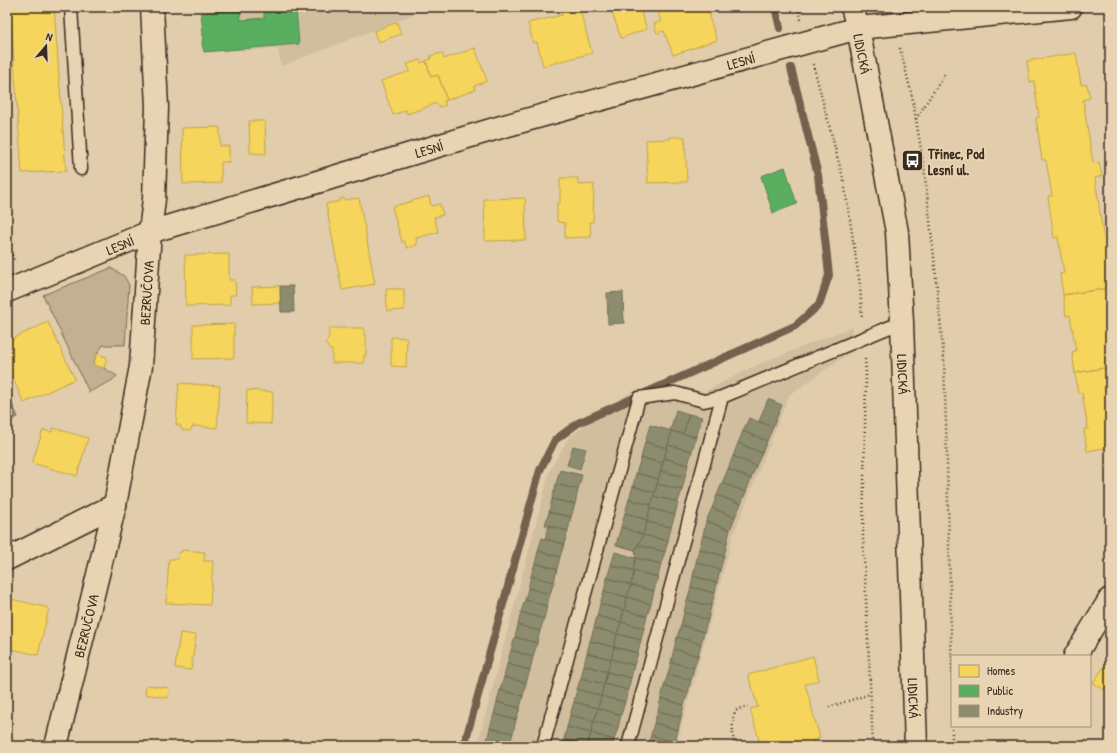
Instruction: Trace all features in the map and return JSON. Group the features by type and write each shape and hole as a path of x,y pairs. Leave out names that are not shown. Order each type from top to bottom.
{"street":[{"name":"BEZRUČOVA","path":"56,746 115,505 141,366 150,232 154,199 157,107 152,7"},
{"name":"LESNÍ","path":"7,290 150,232 501,127 855,17 894,24 1071,7"},
{"name":"LIDICKÁ","path":"855,17 897,232 902,322 916,746"},
{"path":"7,559 115,505"},
{"path":"1076,655 1110,599"}],"lane":[{"path":"71,7 82,169"},
{"path":"543,746 639,398 675,393 704,401 722,397 902,322"},
{"path":"628,746 722,397"}],"path":[{"path":"894,24 912,96 924,167 944,360 948,460 952,655"},
{"path":"811,58 844,182 860,285 866,374 863,536 873,746"},
{"path":"916,120 946,72"},
{"path":"829,707 870,694"},
{"path":"734,746 733,718 740,708 748,706"},
{"path":"952,727 952,746"}],"shaded area":[{"path":"239,7 433,7 281,66 278,48 242,51"},
{"path":"111,268 124,276 129,285 125,345 103,345 93,364 104,368 117,376 111,381 89,392 43,295"},
{"path":"852,327 851,352 789,395 733,536 676,746 477,746 550,470 569,437 631,392 683,386 703,392 761,363"}],"building: Homes":[{"path":"10,7 54,7 66,171 22,173"},
{"path":"610,7 639,7 647,29 621,38"},
{"path":"656,7 708,7 711,16 709,17 717,40 673,55 664,31 657,33 654,24 661,21"},
{"path":"568,8 569,13 580,10 592,53 543,66 537,42 533,43 528,23 562,15 561,9"},
{"path":"397,22 401,34 378,42 374,31"},
{"path":"475,48 487,81 474,86 475,90 447,100 438,75 431,77 426,61 431,59 430,56 442,53 444,59"},
{"path":"1076,53 1081,85 1087,84 1090,98 1083,100 1093,163 1099,162 1102,176 1095,178 1104,241 1110,240 1110,255 1107,256 1110,288 1063,295 1060,274 1064,273 1058,237 1054,238 1048,196 1052,196 1046,160 1042,160 1036,118 1039,117 1034,81 1030,82 1027,61"},
{"path":"420,60 421,63 426,61 431,77 438,75 447,100 444,101 446,105 439,107 437,103 407,114 406,110 393,115 381,81 410,71 407,64"},
{"path":"249,121 265,121 266,154 250,153"},
{"path":"220,127 220,146 229,146 229,162 221,162 221,183 183,184 182,128"},
{"path":"670,137 685,137 687,182 648,183 646,140 670,139"},
{"path":"560,178 578,178 578,185 594,184 593,222 590,222 591,237 565,238 565,223 558,222 557,220 557,203 560,203"},
{"path":"429,196 431,206 440,204 443,215 434,217 438,232 416,238 417,245 407,248 404,241 402,242 392,207"},
{"path":"344,198 344,200 359,198 375,284 342,290 326,204 340,201 340,199"},
{"path":"525,198 526,240 485,241 484,199"},
{"path":"229,254 229,280 235,280 236,295 230,295 230,305 186,306 185,255"},
{"path":"280,286 280,303 253,304 252,287"},
{"path":"1110,288 1110,367 1075,373 1072,352 1076,351 1070,315 1066,316 1063,295"},
{"path":"386,289 404,289 404,310 387,311"},
{"path":"48,322 75,379 24,403 7,365 7,341"},
{"path":"234,324 234,358 193,359 193,325"},
{"path":"329,328 364,328 364,336 366,335 366,355 364,355 364,363 332,363 332,350 330,350 325,343 329,338"},
{"path":"391,337 407,338 406,367 391,366"},
{"path":"97,354 107,357 104,368 93,365"},
{"path":"1110,367 1110,447 1087,451 1084,429 1088,429 1082,393 1078,393 1075,373"},
{"path":"179,383 220,386 217,428 193,426 190,431 182,430 180,425 176,425"},
{"path":"247,390 273,392 271,424 246,423"},
{"path":"53,428 88,438 77,476 32,463 43,430 52,432"},
{"path":"182,550 205,552 204,561 213,561 210,605 166,603 169,559 178,559 179,552 182,552"},
{"path":"7,598 49,608 38,655 7,648 12,621 7,620"},
{"path":"180,633 196,635 191,670 175,668"},
{"path":"813,656 819,680 805,684 820,738 813,740 815,746 761,746 750,709 758,707 748,675"},
{"path":"1110,657 1110,693 1093,683"},
{"path":"146,685 169,688 168,698 145,694"}],"building: Public":[{"path":"224,7 240,7 241,20 264,18 264,12 296,9 299,44 204,52 202,44 203,34 201,13 225,11"},
{"path":"785,167 797,204 773,213 761,176"}],"building: Industry":[{"path":"280,286 293,286 294,312 281,312"},
{"path":"623,292 624,323 608,324 607,293"},
{"path":"7,393 18,417 7,422"},
{"path":"768,399 782,405 773,427 759,421"},
{"path":"676,410 689,414 683,434 670,431"},
{"path":"689,414 702,417 696,437 683,434"},
{"path":"749,418 773,427 767,441 743,431"},
{"path":"650,425 672,431 667,448 645,442"},
{"path":"672,431 696,437 692,451 668,445"},
{"path":"743,431 767,441 762,453 738,443"},
{"path":"645,442 667,448 663,463 641,458"},
{"path":"738,443 762,453 756,466 733,456"},
{"path":"668,445 692,451 688,465 664,458"},
{"path":"573,446 586,449 580,469 567,465"},
{"path":"733,456 756,466 751,479 728,469"},
{"path":"641,458 663,463 658,479 636,473"},
{"path":"664,458 688,465 685,477 661,471"},
{"path":"728,469 751,479 746,492 722,483"},
{"path":"560,470 582,475 578,490 556,484"},
{"path":"661,471 685,477 682,490 657,484"},
{"path":"636,473 658,479 655,493 633,486"},
{"path":"722,483 746,492 741,504 717,495"},
{"path":"556,484 578,490 575,504 552,499"},
{"path":"657,484 682,490 678,502 654,496"},
{"path":"633,486 655,493 651,505 629,499"},
{"path":"717,495 741,504 735,517 712,508"},
{"path":"654,496 678,502 675,515 650,508"},
{"path":"552,499 575,504 571,517 549,512"},
{"path":"629,499 651,505 647,520 625,513"},
{"path":"650,508 675,515 671,527 647,522"},
{"path":"712,508 735,517 730,530 706,521"},
{"path":"549,512 571,517 568,531 545,525"},
{"path":"625,513 647,520 643,535 621,527"},
{"path":"706,521 730,530 727,543 703,535"},
{"path":"647,522 671,527 668,541 643,535"},
{"path":"549,525 568,531 564,544 545,539"},
{"path":"621,527 643,535 635,550 616,545"},
{"path":"643,535 668,541 665,552 638,545"},
{"path":"703,535 727,543 724,556 699,549"},
{"path":"542,538 564,544 560,557 538,551"},
{"path":"638,545 665,552 661,564 636,558 635,550"},
{"path":"699,549 724,556 720,570 696,562"},
{"path":"538,551 560,557 557,569 535,563"},
{"path":"615,552 636,558 633,570 611,565"},
{"path":"636,558 661,564 658,577 633,570"},
{"path":"696,562 720,570 717,583 693,576"},
{"path":"535,563 557,569 554,582 531,576"},
{"path":"611,565 634,571 631,585 607,578"},
{"path":"634,571 658,577 654,591 631,585"},
{"path":"531,576 554,582 550,594 528,588"},
{"path":"693,576 717,583 715,593 691,587"},
{"path":"607,578 631,585 627,597 604,591"},
{"path":"631,585 654,591 651,604 627,597"},
{"path":"691,587 715,593 711,606 687,600"},
{"path":"528,588 550,594 547,606 525,600"},
{"path":"604,591 627,597 624,610 600,604"},
{"path":"627,597 651,604 647,616 624,610"},
{"path":"525,600 547,606 544,619 521,612"},
{"path":"687,600 711,606 708,620 684,612"},
{"path":"600,604 624,610 621,622 597,616"},
{"path":"624,610 647,616 644,628 621,622"},
{"path":"521,612 544,619 540,631 518,625"},
{"path":"684,612 708,620 704,632 681,625"},
{"path":"597,616 621,622 617,634 594,628"},
{"path":"621,622 644,628 641,640 617,634"},
{"path":"518,625 540,631 537,643 515,637"},
{"path":"681,625 704,632 701,644 677,637"},
{"path":"594,628 617,634 614,647 590,641"},
{"path":"617,634 641,640 638,653 614,647"},
{"path":"515,637 537,643 533,657 511,650"},
{"path":"677,637 701,644 698,656 674,649"},
{"path":"590,641 614,647 611,659 587,653"},
{"path":"614,647 638,653 634,665 611,659"},
{"path":"674,649 698,656 694,668 671,662"},
{"path":"511,650 533,657 530,670 507,664"},
{"path":"587,653 611,659 607,672 584,665"},
{"path":"611,659 634,665 631,678 607,672"},
{"path":"671,662 694,668 691,680 668,674"},
{"path":"507,664 530,670 526,683 504,677"},
{"path":"584,665 607,672 604,684 581,678"},
{"path":"607,672 631,678 628,690 604,684"},
{"path":"668,674 691,680 688,693 664,686"},
{"path":"504,677 526,683 523,696 500,690"},
{"path":"581,678 604,684 601,696 577,689"},
{"path":"604,684 628,690 625,702 601,696"},
{"path":"664,686 688,693 684,705 661,698"},
{"path":"577,689 601,696 598,708 574,702"},
{"path":"500,690 523,696 520,708 497,702"},
{"path":"601,696 625,702 621,715 598,708"},
{"path":"661,698 684,705 681,717 658,711"},
{"path":"497,702 520,708 516,720 494,714"},
{"path":"574,702 598,708 594,721 570,715"},
{"path":"598,708 621,715 618,728 594,721"},
{"path":"658,711 681,717 678,730 654,723"},
{"path":"494,714 516,720 513,733 490,728"},
{"path":"570,715 594,721 591,733 567,727"},
{"path":"594,721 618,728 614,740 591,733"},
{"path":"654,723 678,730 675,743 651,735"},
{"path":"567,727 591,733 587,746 564,739"},
{"path":"490,728 513,733 509,746 487,740"},
{"path":"591,733 614,740 613,746 587,746"},
{"path":"651,735 675,743 674,746 648,746"},
{"path":"564,739 587,746 562,746"},
{"path":"487,740 509,746 485,746"}],"waterway":[{"path":"775,7 780,28"},
{"path":"464,746 540,470 555,440 578,423 795,326 819,305 829,275 818,175 791,68"}],"place":[{"name":"Třinec, Pod Lesní ul.","path":"913,161"}]}
